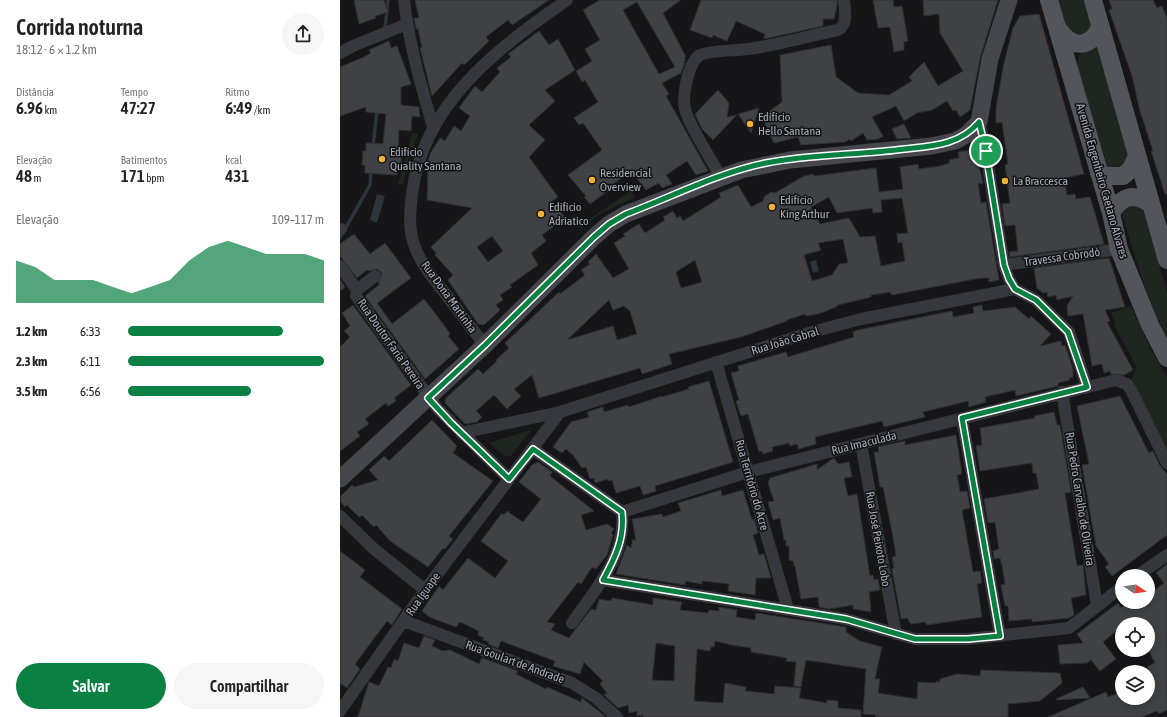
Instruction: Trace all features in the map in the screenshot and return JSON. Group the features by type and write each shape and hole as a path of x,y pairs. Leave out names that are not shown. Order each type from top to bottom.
{"main road":[{"path":"340,479 485,345 609,224 626,214 721,176 766,164 790,160 932,146 955,141 966,135 979,122 990,59 1005,17 1009,0"},
{"path":"1005,17 1020,0"},
{"name":"Avenida Engenheiro Caetano Alvares","path":"1049,0 1111,213 1119,249 1150,325 1167,358"},
{"path":"1093,0 1167,260"},
{"path":"1058,29 1070,41 1079,44 1093,39 1098,33 1100,25"},
{"path":"1099,172 1106,176 1123,176 1131,169 1137,156"},
{"path":"1111,213 1122,200 1129,197 1143,199 1151,204"}],"street":[{"path":"404,0 414,61 433,127"},
{"name":"Rua Dona Martinha","path":"485,345 427,270 415,248 411,235 410,215 413,182 419,158 433,127 459,91 481,65 515,36 567,0"},
{"path":"721,176 685,110 685,90 695,59 708,53 749,49 838,30 845,21 844,0"},
{"path":"340,53 353,46 407,24"},
{"path":"979,122 985,147 1004,265 1009,279 1015,289 1036,300 1068,332 1087,387"},
{"name":"Travessa Cobrodó","path":"1004,265 1119,249"},
{"name":"Rua Doutor Faria Pereira","path":"340,266 357,290"},
{"name":"Rua Doutor Faria Pereira","path":"375,276 357,290 356,296 428,398 509,479"},
{"name":"Rua João Cabral","path":"462,433 560,412 812,332 861,319 1015,289"},
{"name":"Rua Território do Acre","path":"716,362 788,609"},
{"name":"Rua Imaculada","path":"622,512 748,472 1062,392 1116,380 1127,384 1167,463"},
{"name":"Rua Pedro Carvalho de Oliveira","path":"1062,392 1097,605"},
{"name":"Rua Iguape","path":"340,711 425,590 560,412"},
{"path":"962,418 1000,636"},
{"name":"Rua José Peixoto Lobo","path":"861,444 896,634"},
{"path":"533,449 622,512 623,532 620,543 603,580 572,623"},
{"path":"340,516 374,549 425,590"},
{"path":"1147,569 1167,555"},
{"path":"603,580 846,619 915,639 968,639 1069,628 1115,592"},
{"name":"Rua Goulart de Andrade","path":"404,621 572,683 596,698 617,717"}],"shaded area":[{"path":"1056,0 1085,0 1094,31 1089,37 1067,33"},
{"path":"1091,45 1097,47 1131,164 1109,171 1077,66 1080,53"},
{"path":"412,133 418,134 410,156 403,184 398,185"},
{"path":"631,191 635,197 600,214 581,229 579,226"},
{"path":"377,194 385,196 377,223 370,220"},
{"path":"1139,202 1143,210 1167,291 1167,338 1147,291 1121,210"},
{"path":"816,260 819,271 813,273 810,262"},
{"path":"1131,306 1151,350 1167,377 1167,450 1131,380 1137,368 1114,325 1116,324 1111,313"},
{"path":"531,430 510,457 503,455 489,443"}],"building":[{"path":"354,0 384,0 388,12 375,16 376,18 359,24"},
{"path":"415,0 549,0 512,25 508,20 486,37 489,41 464,65 462,63 432,96 420,48 422,47 418,29 416,29 414,18 419,18"},
{"path":"600,0 681,0 663,13 686,57 684,58 686,60 683,62 685,62 681,73 662,83 669,94 666,96 708,171 696,175 687,161 666,175 672,184 662,188 659,183 646,190 632,172 614,183 616,185 590,204 584,197 586,196 568,175 602,150 583,123 579,125 574,118 598,102 585,80 582,82 576,71 592,61 585,49 600,40 583,10","holes":["637,2 675,67 659,74 623,10"]},
{"path":"701,0 837,0 837,5 834,19 823,19 823,26 764,39 765,34 736,21 727,41 713,35 712,38 690,30"},
{"path":"873,0 893,0 894,7 902,6 908,41 904,42 904,50 894,52 890,27 878,28"},
{"path":"923,0 998,0 980,58 970,110 960,117 956,110 953,111 947,101 932,110 917,113 904,121 896,106 872,117 883,136 878,139 867,140 863,133 851,141 850,139 845,142 801,145 798,137 774,143 762,117 782,102 780,55 831,45 836,77 858,93 889,95 912,81 909,77 924,62 938,86 963,71 940,33 939,14 924,16"},
{"path":"1109,0 1153,0 1157,8 1162,6 1167,18 1167,194 1165,194 1151,151 1153,151 1140,111 1132,76 1109,10 1112,9"},
{"path":"1039,14 1084,174 1064,178 1067,195 1075,194 1076,199 1090,197 1104,244 1010,257 1009,252 1018,251 1015,225 1005,226 1002,204 1010,203 1005,165 1008,164 1002,122 996,123 996,108 1004,63 1013,28 1020,16"},
{"path":"539,31 549,45 558,39 575,70 545,90 555,101 529,125 545,140 529,157 558,197 552,201 565,218 542,235 546,241 531,253 538,265 510,285 512,287 500,295 503,300 496,305 500,310 484,325 478,324 448,280 453,275 435,255 436,253 431,247 472,208 427,200 428,171 425,170 431,152 440,138 445,141 454,126 461,131 470,116 459,108 475,86 482,92 500,72 497,68 511,57 508,54","holes":["492,236 503,251 488,262 477,247"]},
{"path":"389,41 391,48 397,46 411,84 401,87 401,105 419,107 420,117 412,116 411,131 399,130 398,153 401,153 401,166 397,166 397,175 365,173 365,165 362,165 363,151 366,151 366,143 383,144 386,114 366,112 366,107 340,116 340,67 364,57 371,53 369,50"},
{"path":"718,90 729,103 727,117 737,115 713,140 702,129 695,114"},
{"name":"Edifício Hello Santana","path":"759,108 751,133 738,114"},
{"path":"904,124 911,138 897,139 892,129"},
{"path":"975,149 983,183 978,184 981,203 986,202 999,280 989,282 989,278 980,278 892,295 890,292 871,295 871,297 838,305 818,314 806,316 805,314 741,337 669,354 672,364 642,374 640,368 539,398 532,375 514,389 521,396 507,409 494,395 476,411 482,417 477,422 465,424 445,403 446,398 478,369 483,374 497,361 496,360 509,348 505,343 559,292 560,294 585,275 581,270 590,264 588,262 596,254 613,278 629,269 614,243 625,236 623,234 639,224 645,233 665,220 663,217 673,211 677,218 680,216 683,221 721,197 719,193 738,185 751,207 763,201 764,197 771,192 775,193 804,176 813,174 814,176 876,168 879,192 903,189 900,167 918,164 919,169 940,166 950,163 949,160 959,158 958,152","holes":["829,197 837,213 872,208 873,213 882,212 881,200 902,198 908,233 897,234 898,243 902,242 905,261 881,266 875,236 860,237 849,218 820,224 811,207","843,239 848,263 839,264 832,275 812,281 804,255 821,250 818,243","695,260 702,282 681,288 676,272","609,300 613,310 624,306 630,311 637,334 617,340 613,326 567,340"]},
{"path":"354,234 370,254 385,243 411,278 377,303 392,324 424,299 450,334 448,336 459,349 425,379 365,296 380,284 378,283 382,275 381,272 377,269 367,270 357,278 340,256 340,244"},
{"path":"1109,258 1125,307 1105,310 1110,321 1107,322 1133,370 1124,375 1111,374 1110,371 1104,373 1102,364 1092,366 1083,314 1068,316 1067,306 1073,296 1057,300 1056,295 1048,297 1047,292 1043,293 1037,288 1034,268"},
{"path":"340,279 345,287 340,291"},
{"path":"353,305 411,385 394,398 396,401 388,406 386,403 365,419 369,424 357,432 360,436 340,451 340,347 350,337 344,331 350,326 342,313"},
{"path":"982,305 983,311 1015,307 1029,319 1031,316 1051,334 1040,346 1061,341 1062,346 1065,345 1073,369 1073,377 1069,378 1070,380 1058,383 1058,386 1016,396 1015,390 985,397 986,402 969,407 968,401 923,412 925,417 884,427 882,421 815,437 816,444 799,449 797,444 790,446 789,443 772,447 773,451 763,454 762,451 759,452 748,414 741,416 736,401 739,400 731,373 739,371 738,366 786,352 788,357 854,337 853,332 858,330 952,311 953,317 974,313 973,307"},
{"path":"709,381 733,462 655,486 656,491 643,495 640,486 616,493 612,480 608,481 608,479 595,483 594,478 590,479 586,467 582,468 573,455 566,449 562,453 553,447 571,422 589,417 587,412 603,407 604,412 628,405 629,407 689,389 688,387"},
{"path":"1120,396 1149,453 1153,451 1160,466 1167,474 1167,535 1121,569 1115,569 1115,574 1112,576 1105,567 1109,564 1096,546 1082,465 1089,464 1077,406"},
{"path":"1054,412 1057,425 1060,425 1071,492 1065,493 1077,566 1083,565 1086,595 1071,598 1074,615 1069,618 1032,622 1032,619 1009,621 1008,606 1005,606 1001,585 1005,584 1002,565 1000,558 994,559 993,551 999,549 995,522 988,523 984,499 1039,489 1036,473 1033,473 1032,463 980,471 976,446 982,445 980,428 1035,418 1034,416"},
{"path":"432,420 457,446 453,453 493,481 449,536 453,539 445,549 443,548 428,567 390,541 376,525 374,527 362,515 359,517 347,505 345,507 341,502 341,496 352,485 354,487 378,480 369,470 384,456 389,461"},
{"path":"956,435 962,474 957,475 960,492 967,491 970,508 962,510 973,572 980,571 982,583 977,584 982,617 926,625 926,622 911,624 907,618 901,619 892,569 894,568 892,557 896,556 893,537 883,487 880,487 874,452 879,452 878,447 905,441 905,445"},
{"path":"834,458 838,464 849,462 852,477 844,478 848,496 857,494 870,576 873,575 874,580 878,579 880,590 869,592 871,612 853,609 853,605 829,609 819,607 818,597 801,599 795,566 793,561 789,560 789,546 786,546 786,540 784,540 780,518 773,520 768,502 774,501 768,483 770,478 817,464 817,470"},
{"path":"538,462 552,472 550,476 594,511 581,515 586,530 607,524 614,529 611,533 613,535 607,555 596,569 592,567 581,584 578,582 547,622 555,624 551,630 569,638 591,609 596,610 599,599 611,601 612,598 653,605 653,598 682,602 680,610 708,613 709,610 719,611 719,607 737,610 736,617 755,620 756,613 846,627 846,632 860,641 882,647 875,679 880,679 878,693 917,699 918,682 936,683 936,681 940,682 940,679 957,674 980,676 981,670 1060,673 1062,683 1040,701 1008,704 1008,717 875,717 876,715 863,714 866,669 806,660 801,687 794,686 796,662 786,661 787,658 751,652 751,648 715,641 714,647 711,647 710,651 697,649 694,701 723,703 725,683 746,687 745,691 774,694 775,686 801,688 799,698 827,703 827,700 838,701 838,708 861,710 861,717 643,717 643,715 637,716 637,711 629,713 628,705 618,708 604,695 607,693 600,684 603,681 584,662 580,674 553,666 555,661 501,641 498,648 483,640 484,638 478,635 479,631 460,622 456,627 429,617 422,611 439,586 443,590 468,558 495,578 508,561 481,541 502,513 504,515 507,511 523,522 541,499 519,482 532,465","holes":["656,643 675,646 674,681 652,680"]},
{"path":"721,490 722,496 743,490 752,520 754,519 758,533 753,535 759,555 764,554 771,578 756,578 755,595 728,591 729,584 702,581 702,584 685,581 685,585 616,574 627,545 631,548 633,539 636,541 632,519 662,514 663,517 681,511 678,503"},
{"path":"340,551 365,570 360,577 402,609 392,625 387,621 355,664 360,669 347,688 340,683"},
{"path":"1167,564 1167,710 1159,714 1157,711 1142,717 1048,717 1106,692 1108,697 1115,694 1115,705 1155,705 1155,665 1151,665 1155,663 1152,657 1155,657 1155,617 1115,617 1115,632 1103,642 1116,659 1100,671 1091,660 1087,663 1060,664 1058,645 1083,643 1077,634 1115,605 1115,609 1155,609 1155,590 1164,583 1156,573"},
{"path":"424,636 435,640 432,646 443,651 450,650 479,664 482,658 518,671 516,674 546,689 547,687 581,702 582,698 606,717 358,717 369,682 379,686 388,667 391,668 394,659 398,661 404,643 419,648"},
{"path":"1083,687 1090,698 1056,699"}],"waterway":[{"path":"385,29 388,0"},
{"path":"373,147 377,109"},
{"path":"340,238 370,185 371,169"}],"place":[{"name":"Edifício Hello Santana","path":"750,124"},
{"name":"Edifício Quality Santana","path":"382,159"},
{"name":"Residencial Overview","path":"592,180"},
{"name":"La Braccesca","path":"1005,181"},
{"name":"Edifício King Arthur","path":"772,207"},
{"name":"Edifício Adriatico","path":"541,214"}],"route":[{"path":"979,122 986,151 1004,265 1009,279 1015,289 1036,300 1063,325 1073,344 1087,387 962,418 1000,636 968,639 915,639 846,619 603,580 616,556 620,543 623,532 622,512 533,449 509,479 436,408 428,398 544,288 594,237 609,224 626,214 692,189 721,176 741,170 790,160 932,146 955,141 966,135 979,122"}]}
